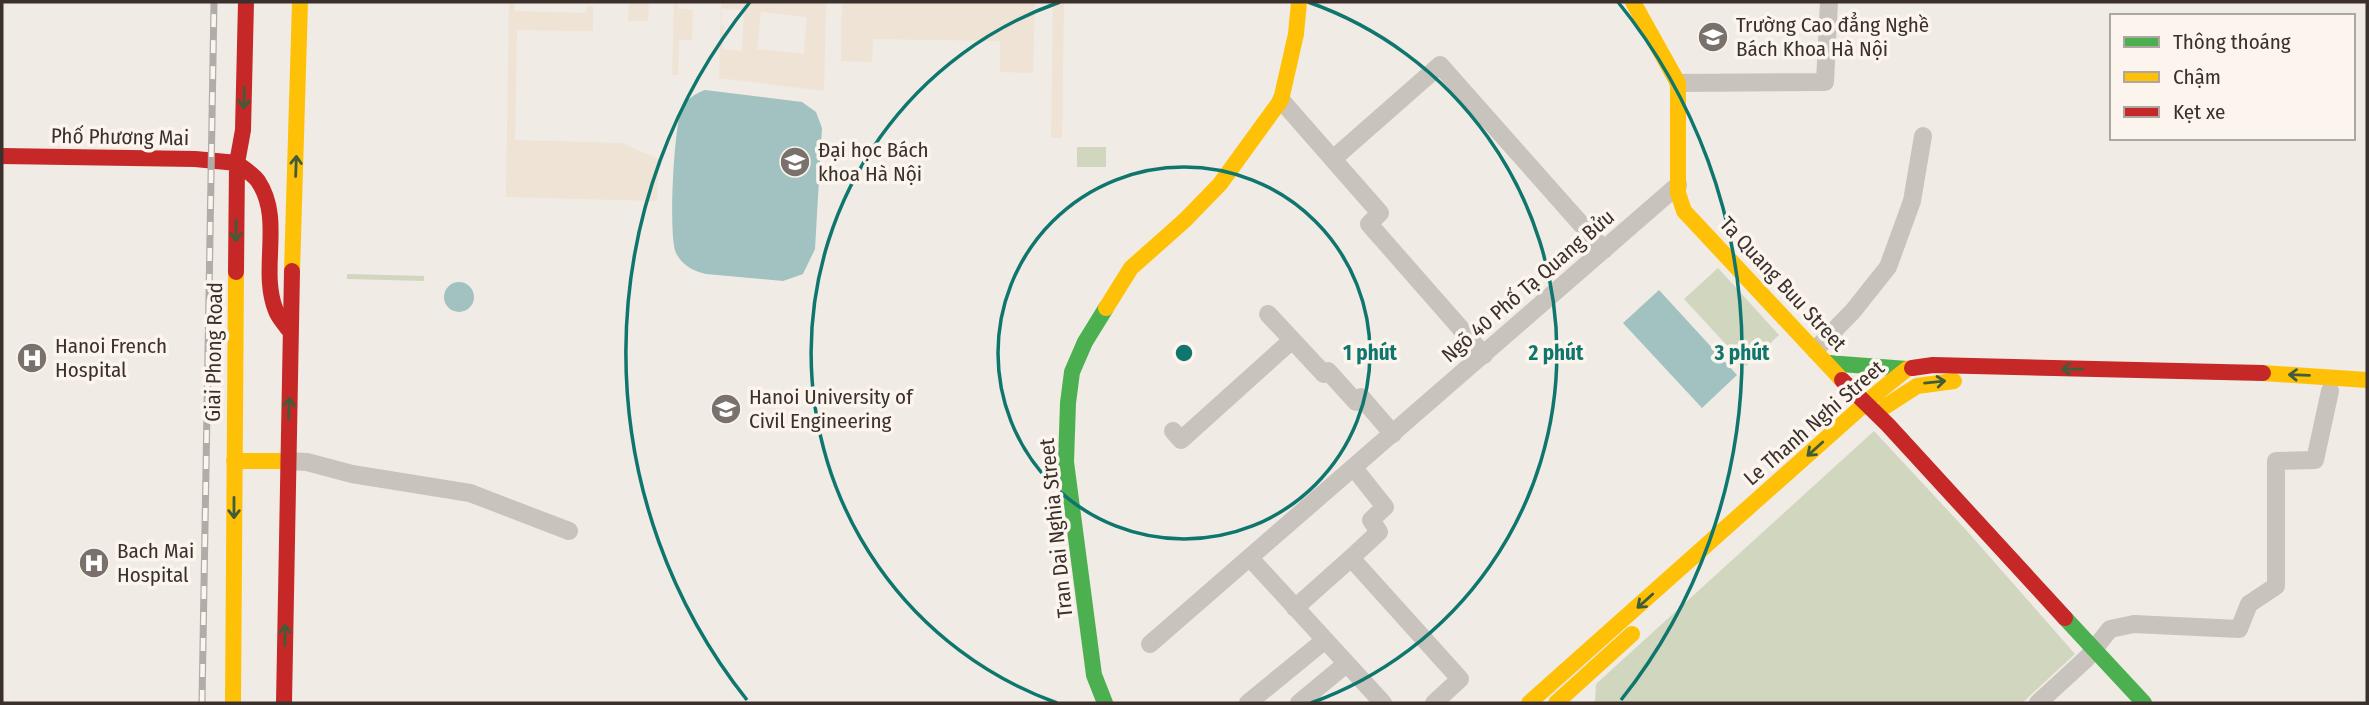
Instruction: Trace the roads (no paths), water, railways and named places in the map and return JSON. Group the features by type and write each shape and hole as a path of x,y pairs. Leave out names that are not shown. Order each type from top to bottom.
{"main road":[{"name":"Giai Phong Road","path":"233,703 237,163 243,130 246,2"},
{"path":"284,703 287,461 300,2"},
{"name":"Tran Dai Nghia Street","path":"1105,703 1094,675 1068,483 1066,437 1072,372 1084,342 1131,268 1185,220 1220,184 1281,100 1296,34 1299,2"},
{"name":"Ta Quang Buu Street","path":"1633,2 1678,83 1678,193 1684,211 1899,437 2144,703"},
{"name":"Phố Phương Mai","path":"2,156 195,159 237,163"},
{"path":"237,163 250,170 266,195 270,217 271,289 280,322 291,332"},
{"path":"1822,357 1908,369"},
{"name":"Le Thanh Nghi Street","path":"1726,549 1871,409 1908,369 1933,365 2064,368 2290,374 2367,380"},
{"name":"Le Thanh Nghi Street","path":"1530,703 1871,409 1909,388 1950,381 2330,391 2367,396"},
{"path":"1899,437 1909,388"},
{"path":"234,461 287,461"},
{"path":"1568,700 1642,626"}],"street":[{"path":"1678,83 1825,82 1829,2"},
{"path":"1333,159 1440,65 1604,250"},
{"path":"1281,100 1380,213 1369,224 1484,355"},
{"path":"1822,357 1853,311 1888,267 1912,201 1923,136"},
{"name":"Ngõ 40 Phố Tạ Quang Bửu","path":"1150,644 1678,184"},
{"path":"1268,314 1324,374 1328,371 1356,402 1361,397 1393,434"},
{"path":"1173,431 1181,440 1291,341"},
{"path":"2038,703 2093,650 2110,629 2134,624 2239,629 2249,604 2277,586 2276,461 2315,460 2330,391"},
{"path":"287,461 307,462 352,474 470,493 569,531"},
{"path":"1295,608 1379,532 1371,520 1385,507 1354,468"},
{"path":"1250,558 1383,703"},
{"path":"1351,558 1460,679 1434,703"},
{"path":"1248,703 1325,640"},
{"path":"1300,703 1346,664"}],"water":[{"path":"705,90 802,102 816,112 822,128 815,249 803,274 783,281 706,274 688,267 676,253 672,205 678,122 687,101"},
{"path":"459,282 470,286 474,297 470,308 459,312 448,308 444,297 448,286"},
{"path":"1659,290 1737,375 1702,408 1623,323"}],"railway":[{"path":"202,703 214,2"}],"place":[{"name":"Trường Cao đẳng Nghề Bách Khoa Hà Nội","path":"1713,37"},
{"name":"Đại học Bách khoa Hà Nội","path":"795,162"},
{"name":"Hanoi French Hospital","path":"32,358"},
{"name":"Hanoi University of Civil Engineering","path":"726,409"},
{"name":"Bach Mai Hospital","path":"94,563"}]}
